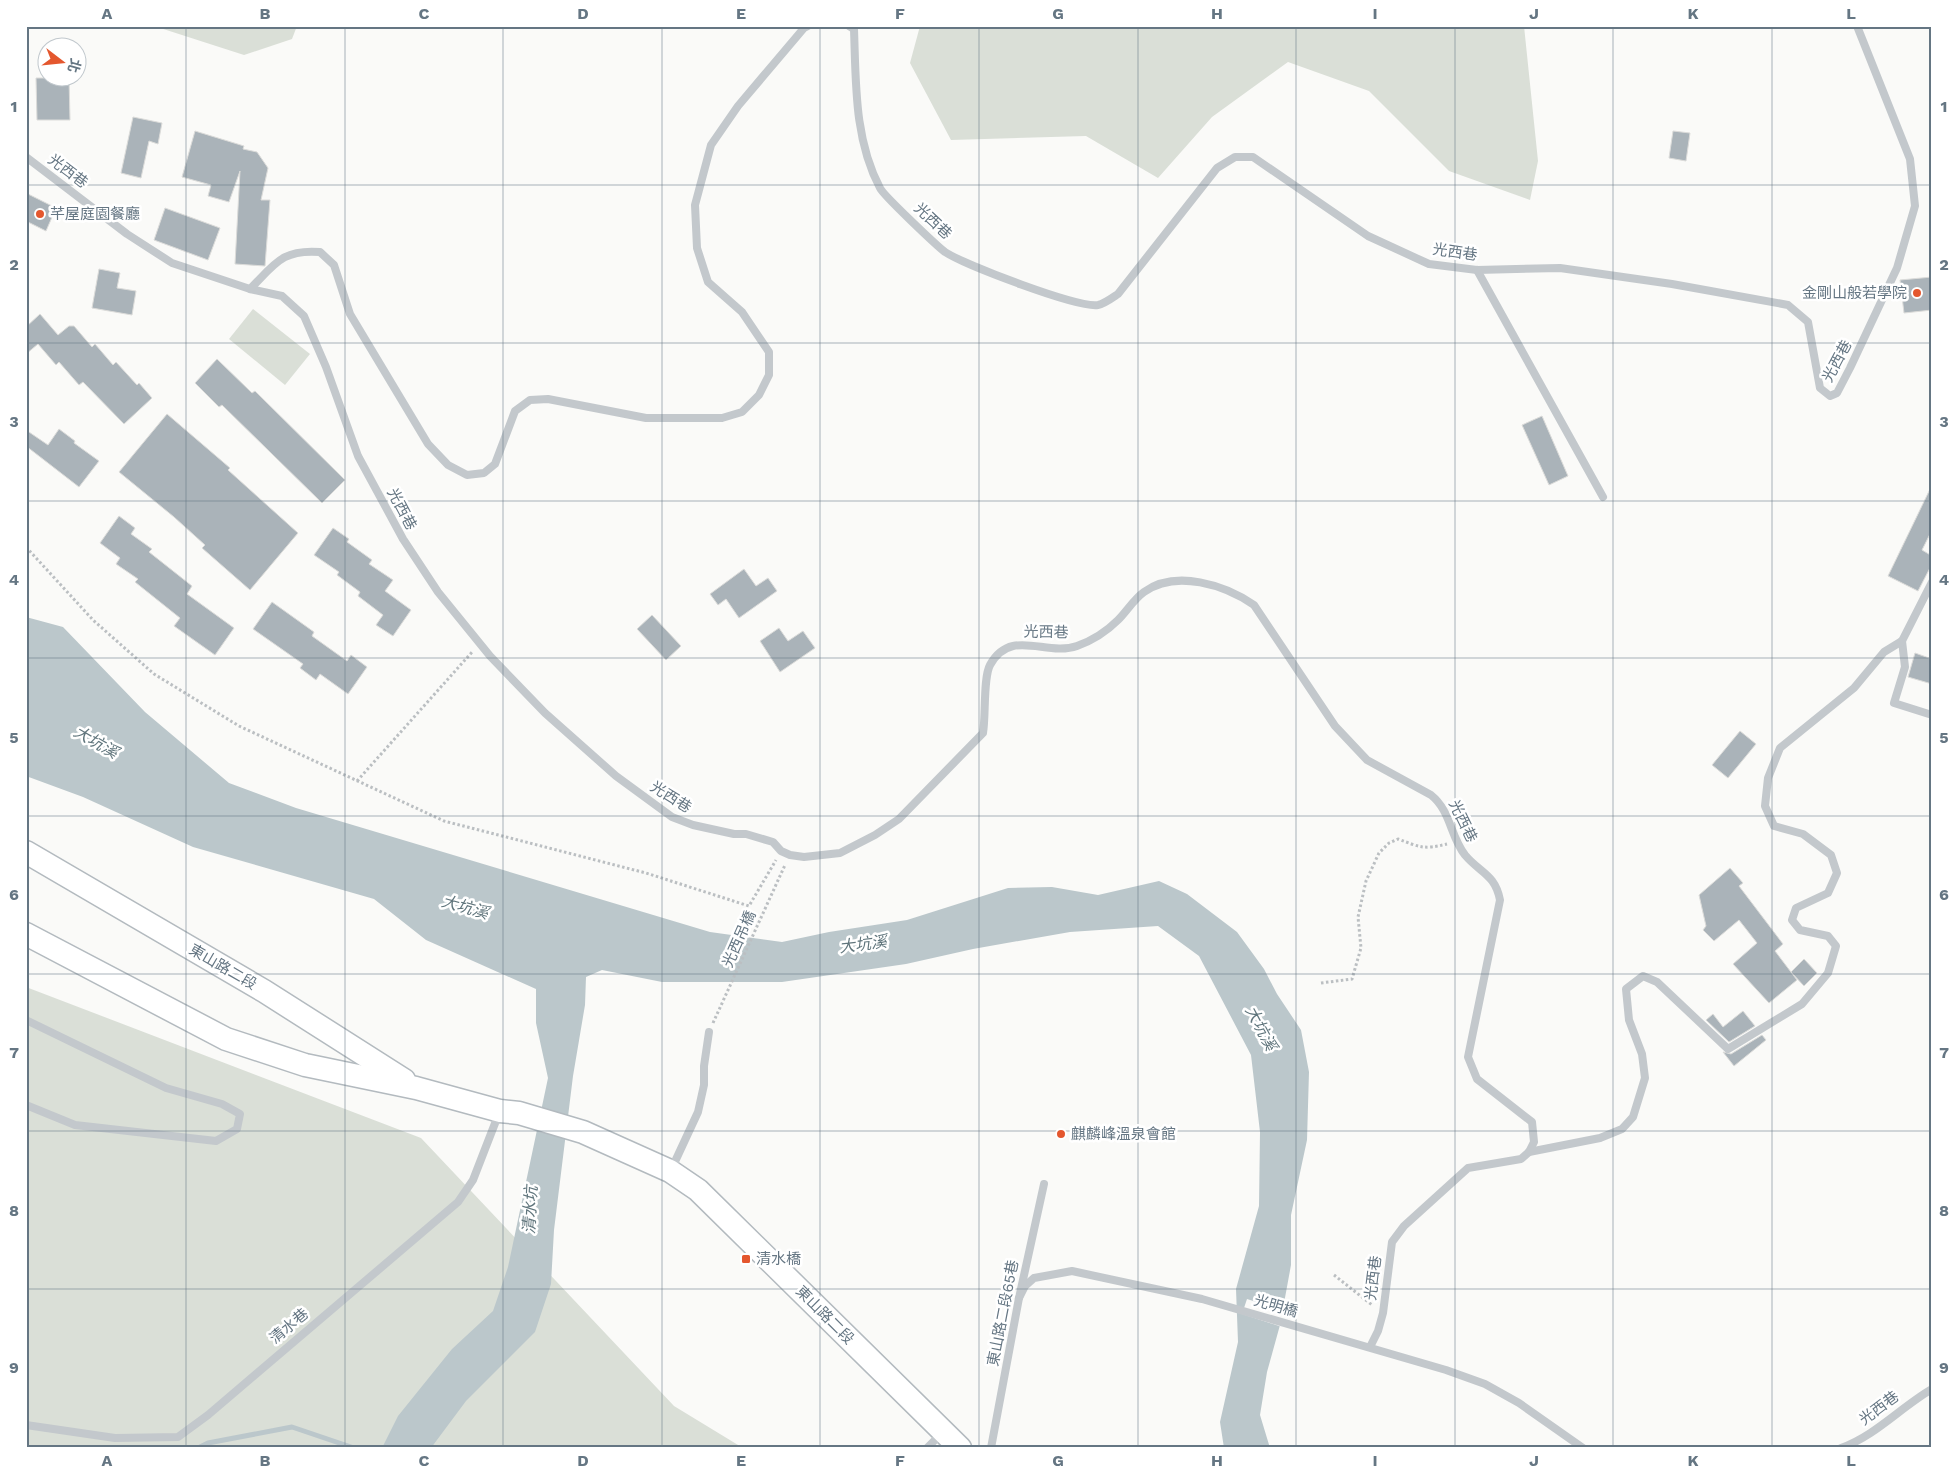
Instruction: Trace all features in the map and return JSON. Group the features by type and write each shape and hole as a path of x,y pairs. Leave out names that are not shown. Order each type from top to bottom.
{"main road":[{"name":"東山路二段","path":"26,852 264,991 416,1088"},
{"name":"東山路二段","path":"26,934 226,1039 305,1065 416,1088 583,1132 670,1171 698,1190 960,1448"}],"lane":[{"path":"250,289 281,258 303,251 320,252 334,265 350,314 428,444 448,465 468,476 484,473 495,464 515,411 530,400 548,399 646,418 722,418 742,412 759,395 769,375 769,352 742,312 708,282 697,248 695,205 711,145 738,106 804,28 808,26"},
{"name":"光西巷","path":"853,27 855,95 868,156 880,190 945,252 1001,276 1074,303 1099,305 1118,294 1217,168 1235,157 1253,158 1376,240 1429,264 1477,270 1560,268 1672,284 1788,305 1808,322 1820,388 1830,396 1837,393 1897,268 1915,206 1910,158 1857,26"},
{"name":"光西巷","path":"26,158 127,234 172,263 250,289 282,296 304,316 323,359 358,456 398,531 438,592 479,643 545,713 616,776 672,817 692,825 734,834 746,834 773,842 781,851 790,855 804,857 840,853 875,835 899,819 983,733 986,682 990,666 1002,652 1013,645 1026,644 1059,649 1075,647 1091,640 1116,622 1143,592 1158,584 1170,581 1209,584 1238,594 1254,605 1334,726 1367,760 1432,795 1440,802 1465,855 1491,879 1497,887 1500,900 1468,1057 1477,1079 1532,1122 1535,1132 1534,1142 1529,1152 1521,1158 1468,1168 1404,1226 1392,1242 1388,1257 1383,1313 1378,1331 1370,1347"},
{"path":"1477,270 1603,497"},
{"path":"1932,582 1902,642 1905,667 1894,702 1932,715"},
{"path":"1529,1152 1600,1138 1622,1129 1633,1117 1645,1078 1642,1054 1629,1020 1626,989 1643,976 1657,982 1728,1049 1802,1004 1828,973 1836,946 1828,936 1800,930 1792,920 1796,908 1828,893 1837,873 1831,855 1803,834 1774,826 1765,806 1768,778 1780,748 1854,688 1884,652 1902,642"},
{"path":"26,1020 166,1088 222,1104 240,1114 237,1129 216,1141 181,1135 75,1125 26,1105"},
{"path":"670,1171 698,1112 704,1085 704,1066 709,1032"},
{"name":"清水巷","path":"26,1425 114,1438 178,1437 208,1415 458,1202 473,1180 509,1112"},
{"name":"東山路二段65巷","path":"991,1448 1019,1298 1044,1184"},
{"name":"光明橋","path":"1019,1298 1025,1286 1034,1278 1072,1271 1202,1299 1370,1347"},
{"path":"1370,1347 1485,1384 1519,1402 1583,1448"},
{"name":"光西巷","path":"1841,1448 1879,1428 1907,1404 1932,1388"},
{"path":"927,1448 943,1432"}],"path":[{"path":"26,547 93,620 154,674 239,726 444,821 646,874 749,906 781,851"},
{"path":"357,781 479,643"},
{"path":"1321,983 1352,979 1361,948 1358,917 1366,881 1379,852 1389,843 1398,839 1415,847 1433,848 1458,841"},
{"name":"光西吊橋","path":"709,1032 790,855"},
{"path":"1334,1275 1383,1313"}],"shaded area":[{"path":"154,26 297,26 292,39 244,55"},
{"path":"920,26 1524,26 1538,161 1530,200 1449,171 1369,91 1288,62 1212,117 1158,178 1086,136 951,140 910,63"},
{"path":"253,309 310,354 285,385 229,339"},
{"path":"26,987 421,1138 674,1406 743,1448 26,1448"}],"water":[{"path":"26,617 63,627 145,712 229,783 296,808 710,932 782,942 829,932 907,920 1008,888 1052,887 1098,895 1159,881 1187,894 1237,932 1264,969 1277,994 1301,1030 1309,1072 1307,1140 1291,1215 1291,1265 1280,1325 1267,1372 1260,1415 1270,1448 1224,1448 1220,1422 1238,1342 1236,1289 1259,1206 1260,1132 1251,1055 1199,956 1158,926 1070,932 973,949 906,964 782,982 662,982 602,970 586,977 585,1005 573,1076 554,1230 551,1284 535,1332 466,1401 431,1448 382,1448 398,1416 452,1349 493,1311 508,1267 548,1078 536,1023 536,989 426,940 374,899 193,847 83,797 26,776"}],"pier":[{"path":"1247,1299 1285,1311 1282,1327 1242,1314"}],"building":[{"path":"36,78 38,78 38,88 69,88 70,120 37,120"},
{"path":"133,117 162,123 158,144 149,141 141,178 121,173"},
{"path":"195,131 244,146 243,149 257,152 268,168 261,200 270,200 265,266 235,264 240,171 229,202 208,196 211,185 182,177"},
{"path":"1673,131 1690,133 1686,161 1669,158"},
{"name":"芊屋庭園餐廳","path":"26,193 56,208 46,231 26,221"},
{"path":"165,208 220,228 208,260 154,240"},
{"path":"99,269 120,273 117,288 136,291 132,315 92,308"},
{"path":"1932,277 1932,310 1904,313 1900,280"},
{"path":"40,314 58,335 69,326 74,326 92,347 95,344 113,365 116,362 152,398 124,424 83,382 79,385 59,362 56,365 38,344 26,354 26,327"},
{"path":"217,359 252,393 255,391 345,480 322,503 222,405 219,407 195,383"},
{"path":"167,414 230,468 228,470 298,533 250,590 202,548 205,545 174,517 119,472"},
{"path":"1542,416 1568,476 1549,485 1522,425"},
{"path":"59,429 75,441 74,443 99,461 79,487 26,446 26,430 48,445"},
{"path":"1932,485 1932,530 1922,550 1932,556 1932,564 1918,591 1888,576"},
{"path":"119,516 135,528 131,534 152,549 149,552 192,586 187,594 234,628 215,655 174,626 180,618 135,582 138,579 116,564 120,558 100,543"},
{"path":"333,528 349,539 347,542 372,560 369,564 393,580 385,591 411,610 393,636 376,625 383,615 358,596 360,592 337,575 339,572 314,555"},
{"path":"744,569 756,586 768,578 777,591 739,618 726,599 718,605 710,594"},
{"path":"272,602 314,632 312,636 347,661 351,655 367,667 348,694 320,674 316,680 300,668 303,664 253,629"},
{"path":"652,615 681,646 666,660 637,629"},
{"path":"779,628 788,641 803,631 815,648 780,672 760,641"},
{"path":"1915,653 1932,659 1932,684 1908,677"},
{"path":"1740,731 1756,744 1728,778 1712,765"},
{"path":"1730,868 1743,883 1739,886 1783,944 1775,951 1797,980 1769,1003 1733,964 1757,943 1739,920 1714,941 1703,930 1706,926 1699,895"},
{"path":"1804,959 1817,973 1804,986 1791,972"},
{"path":"1743,1011 1755,1026 1729,1042 1706,1020 1713,1014 1723,1027"},
{"path":"1762,1035 1766,1040 1734,1066 1723,1052 1731,1054"}],"waterway":[{"path":"198,1448 208,1443 292,1427 354,1448"}],"place":[{"name":"芊屋庭園餐廳","path":"40,214"},
{"name":"金剛山般若學院","path":"1917,293"},
{"name":"麒麟峰溫泉會館","path":"1061,1134"},
{"name":"清水橋","path":"746,1259"}],"water label":[{"name":"大坑溪","path":"96,742"},
{"name":"大坑溪","path":"465,907"},
{"name":"大坑溪","path":"863,944"},
{"name":"大坑溪","path":"1261,1028"},
{"name":"清水坑","path":"530,1210"}]}
